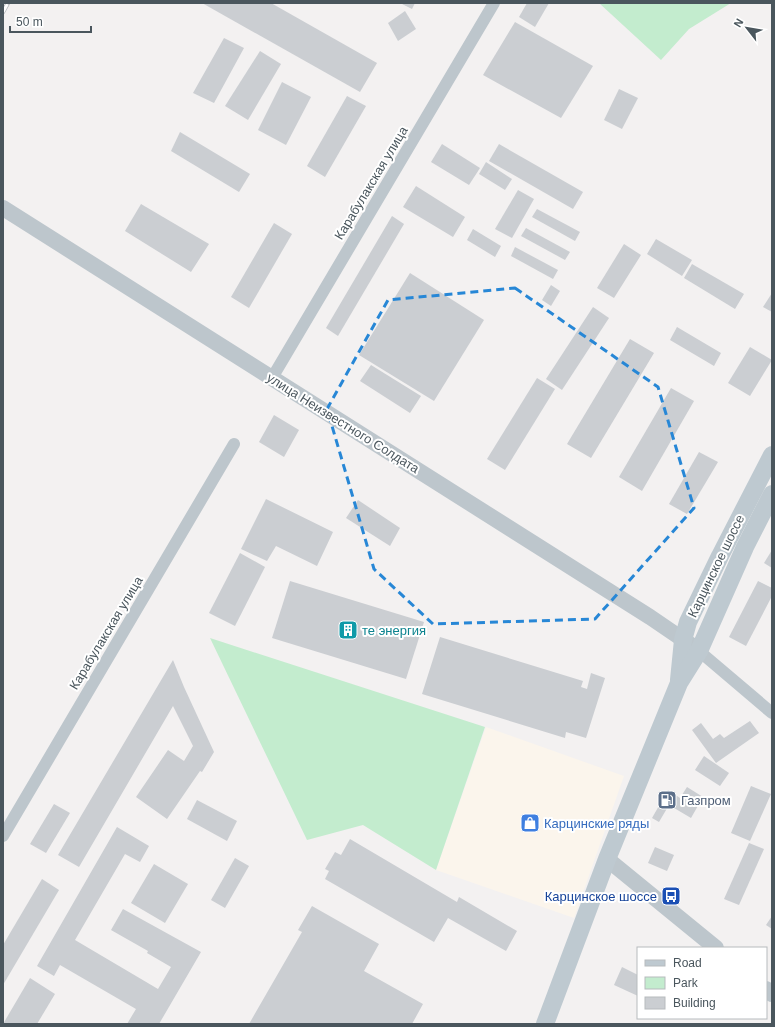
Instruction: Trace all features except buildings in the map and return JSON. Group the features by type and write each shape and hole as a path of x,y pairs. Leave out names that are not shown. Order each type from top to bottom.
{"main road":[{"name":"Карцинское шоссе","path":"679,683 683,640 688,622 772,455"},
{"name":"Карцинское шоссе","path":"545,1024 607,859 679,683 699,651 745,547 772,494"}],"street":[{"name":"Карабулакская улица","path":"272,378 494,3"},
{"name":"улица Неизвестного Солдата","path":"3,208 650,617 699,651"},
{"name":"Карабулакская улица","path":"3,836 234,444"},
{"path":"699,651 772,713"},
{"path":"607,859 715,947"}],"highlighted area":[{"path":"515,288 658,387 694,508 595,619 433,624 374,569 327,409 388,300"}],"shaded area":[{"name":"Карцинские ряды","path":"486,727 624,776 574,918 436,870"}],"green space":[{"path":"599,3 731,3 689,29 661,60"},
{"path":"210,638 485,727 436,870 363,825 307,840"}],"railway":[{"path":"3,12 8,3"}],"place":[{"name":"те энергия","path":"348,630"},
{"name":"Газпром","path":"667,800"},
{"name":"Карцинские ряды","path":"530,823"},
{"name":"Карцинское шоссе","path":"671,896"}]}
